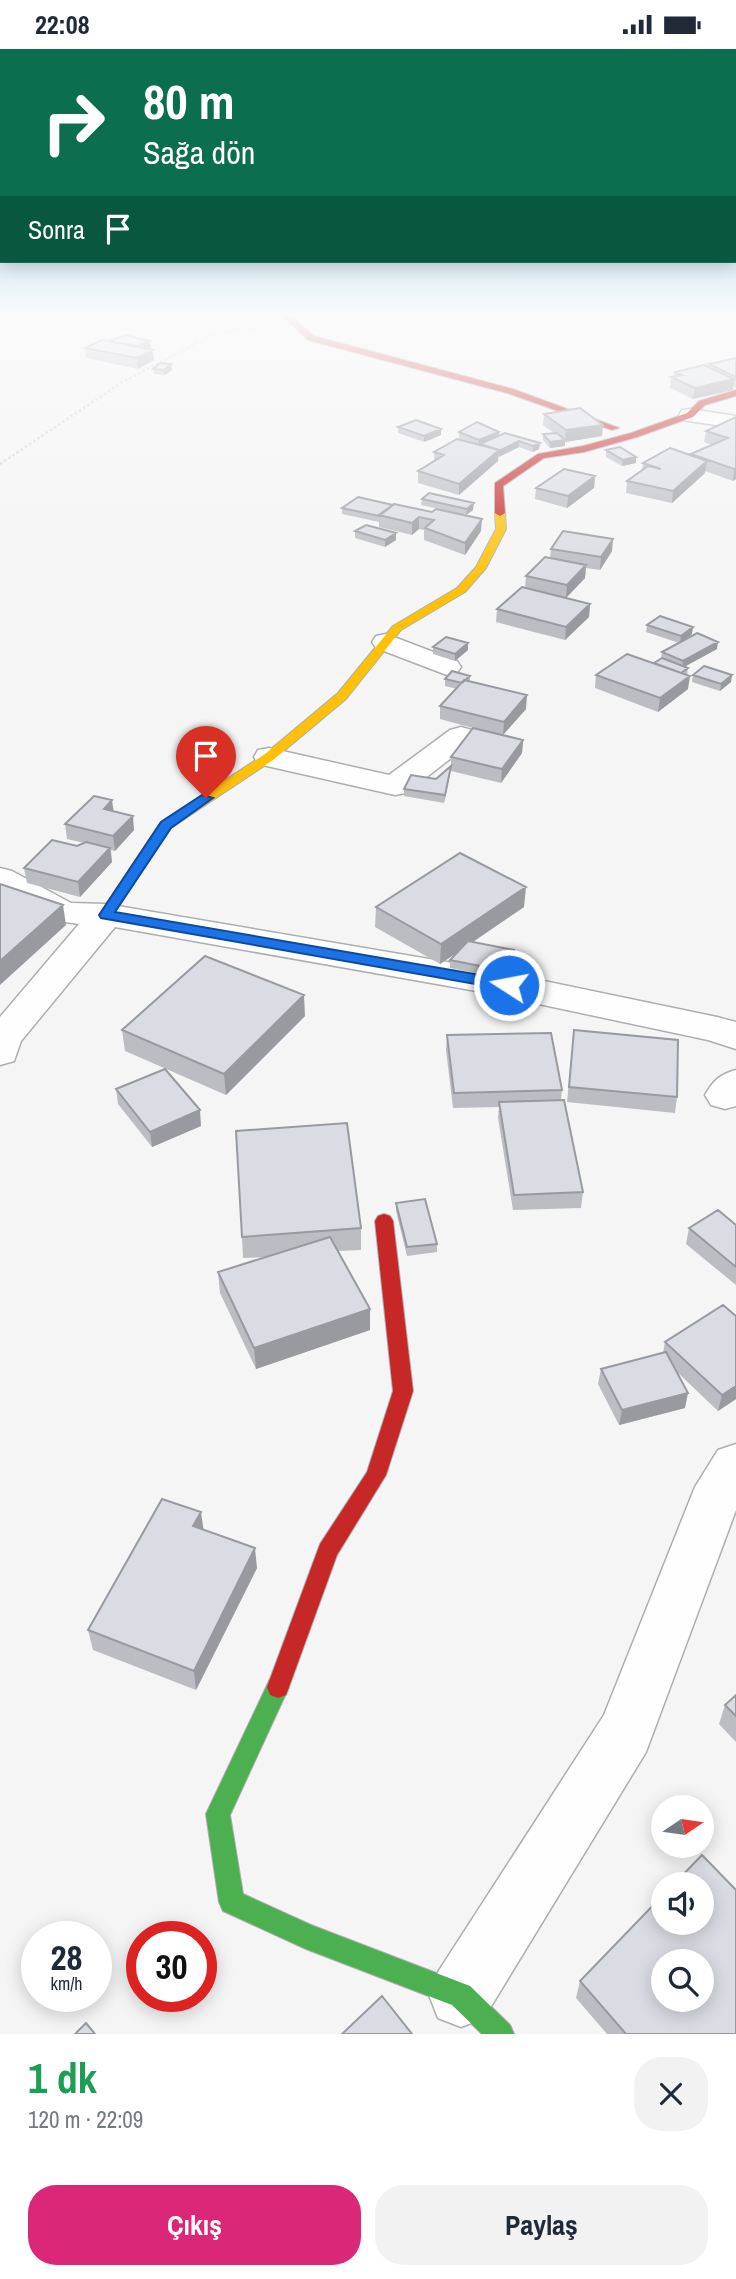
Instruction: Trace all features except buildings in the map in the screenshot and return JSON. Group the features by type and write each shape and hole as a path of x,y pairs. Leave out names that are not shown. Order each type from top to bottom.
{"street":[{"path":"551,406 634,435"},
{"path":"0,1052 2,1039 106,915 166,825 270,757 342,697 397,628 461,590 481,568 501,529 499,485 541,456 584,449 634,435 690,415 699,406"},
{"path":"690,415 736,422"},
{"path":"386,642 447,667"},
{"path":"270,757 395,786 461,736"},
{"path":"0,878 64,913 106,915 482,980 717,1029 736,1036"},
{"path":"384,1221 403,1391 376,1475 328,1551 274,1698 218,1814 232,1902 306,1936 461,1995 501,2034"},
{"path":"461,1995 626,1732 728,1495"}],"path":[{"path":"0,464 87,406"}],"traffic: fast":[{"path":"278,1687 218,1814 232,1902 306,1936 461,1995 501,2034"}],"traffic: slow":[{"path":"106,915 166,825 269,757 342,696 397,628 461,590 481,568 501,529 500,513"}],"traffic: jam":[{"path":"552,406 615,428"},
{"path":"500,513 498,485 541,456 584,449 634,435 690,415 699,406"},
{"path":"278,1687 328,1551 376,1475 403,1391 384,1221"}],"route":[{"path":"206,798 166,825 106,915 509,985"}]}
